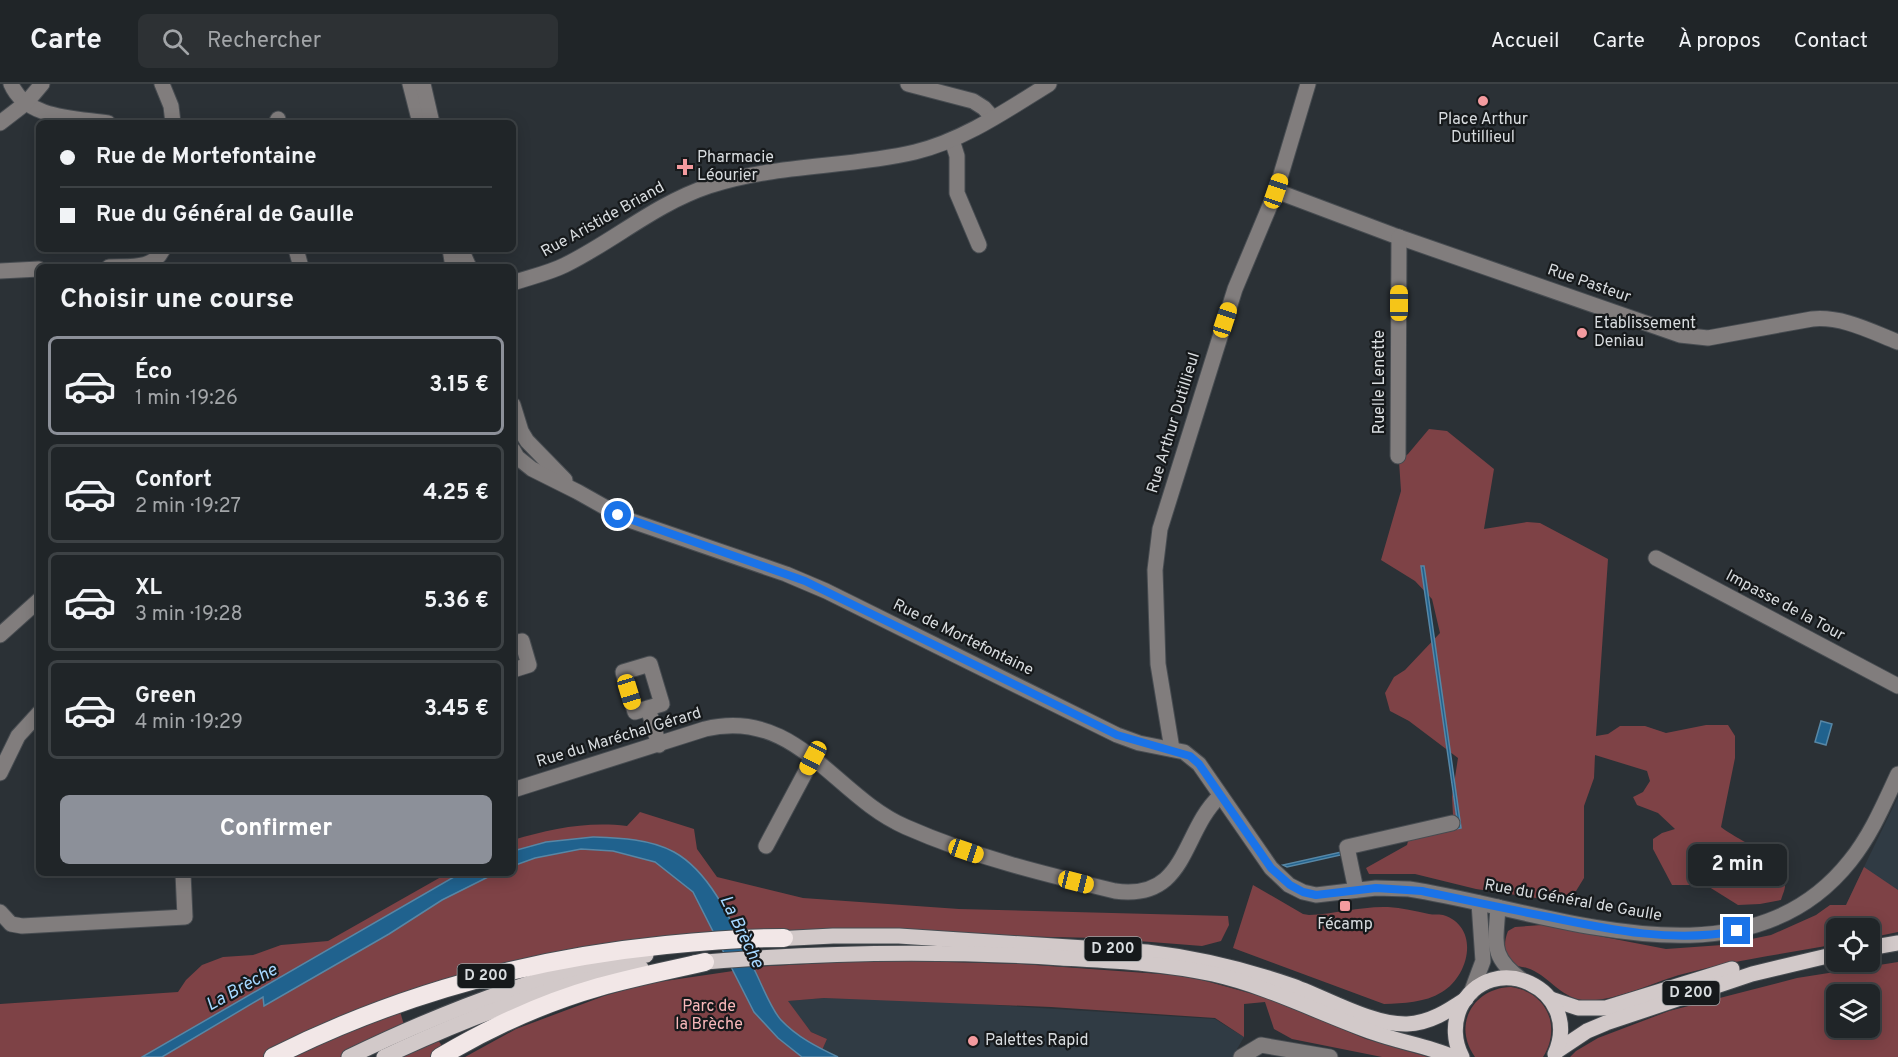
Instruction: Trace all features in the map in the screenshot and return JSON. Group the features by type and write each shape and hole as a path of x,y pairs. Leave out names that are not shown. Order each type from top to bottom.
{"highway":[{"name":"D 200","path":"440,1057 507,1022 565,999 742,941 784,938"},
{"name":"D 200","path":"273,1057 332,1029 393,1005 480,977 575,956 713,952"}],"main road":[{"name":"D 200","path":"784,938 908,937 1171,955 1209,961 1254,973 1391,1023 1413,1023 1431,1019 1468,996"},
{"path":"1880,946 1898,943"},
{"name":"D 200","path":"384,1057 485,1015 581,982 713,952"},
{"name":"D 200","path":"349,1057 424,1023 532,984 637,957 713,952 756,957 846,953 968,953 1086,959 1173,967 1231,978 1374,1032 1453,1057"},
{"name":"D 200","path":"1551,999 1578,1008 1606,1008 1752,964 1826,955"},
{"name":"D 200","path":"1556,1054 1587,1031 1606,1023 1744,976 1826,956"},
{"path":"1462,1057 1456,1040 1455,1025 1459,1011 1468,996 1492,980 1510,978 1538,987 1551,999 1557,1010 1561,1028 1556,1054"}],"street":[{"path":"11,84 14,91 26,103 47,113 90,120"},
{"path":"0,123 26,103 42,84"},
{"path":"162,84 171,106 173,120"},
{"path":"410,84 419,120"},
{"path":"423,84 431,120"},
{"path":"908,84 973,101 993,118"},
{"name":"Rue Aristide Briand","path":"516,282 565,265 656,210 712,185 758,174 891,157 931,147 952,140 1049,84"},
{"name":"Rue Arthur Dutillieul","path":"1172,749 1158,664 1155,570 1158,540 1234,289 1276,191 1308,84"},
{"path":"952,140 957,156 957,193 979,245"},
{"name":"Rue Pasteur","path":"1276,191 1399,237 1689,336 1708,338 1827,318 1843,321 1898,342"},
{"name":"Ruelle Lenette","path":"1398,456 1399,237"},
{"path":"148,264 157,258 161,252"},
{"path":"0,271 36,269"},
{"name":"Rue de Mortefontaine","path":"516,415 527,441 579,492"},
{"path":"516,455 527,441"},
{"name":"Rue de Mortefontaine","path":"516,458 626,519 786,574 826,591 1117,735 1184,752 1195,759 1281,879"},
{"name":"Impasse de la Tour","path":"1656,558 1898,686"},
{"path":"0,635 36,603"},
{"path":"516,642 522,640 529,665 516,669"},
{"path":"648,708 659,745"},
{"path":"0,773 18,736 36,716"},
{"name":"Rue du Maréchal Gérard","path":"516,789 713,728 745,726 781,736 798,746 875,810 903,826 1024,870 1122,892 1151,889 1169,877 1179,864 1210,807 1220,796"},
{"path":"766,846 813,758"},
{"name":"Rue du Général de Gaulle","path":"1281,879 1295,889 1309,894 1322,895 1376,888 1409,889 1642,934 1697,936 1721,934 1752,927 1802,904 1841,872 1870,831 1898,774"},
{"path":"1356,890 1347,847 1452,823"},
{"path":"0,912 11,924 22,926 185,917 183,876"},
{"path":"1468,996 1483,961 1479,903"},
{"path":"1498,907 1496,942 1498,955 1507,968 1522,980"},
{"path":"1241,1057 1261,1045 1330,1057"}],"shaded area":[{"path":"1898,797 1898,890 1846,905 1864,867"},
{"path":"824,998 899,999 1215,1019 1244,1037 1237,1049 1241,1057 838,1057 822,1050 827,1039 811,1032 787,1001"}],"green space":[{"path":"1429,429 1447,431 1494,469 1484,529 1527,522 1540,523 1608,559 1596,736 1608,734 1620,726 1645,726 1666,733 1706,725 1728,725 1735,736 1735,758 1721,827 1760,851 1777,866 1783,876 1785,886 1781,900 1738,905 1706,885 1672,885 1653,849 1653,839 1675,829 1658,813 1637,805 1633,797 1643,792 1650,781 1647,771 1595,755 1594,778 1584,806 1584,878 1576,891 1565,899 1536,898 1476,889 1415,874 1369,874 1366,868 1407,845 1411,830 1440,822 1453,815 1452,797 1458,758 1409,721 1390,711 1385,693 1394,677 1405,670 1440,633 1432,599 1415,581 1381,560 1401,491 1399,461"},
{"path":"640,812 694,829 697,849 717,877 803,898 959,909 1228,916 1229,925 1221,941 1202,946 1100,938 961,935 644,942 352,1015 263,1057 0,1057 0,1004 178,992 186,980 202,965 223,957 253,955 281,945 328,941 443,876 516,876 516,839 569,827 627,826"},
{"path":"1864,867 1898,890 1898,932 1880,936 1880,918 1826,918 1826,946 1702,969 1606,999 1582,1000 1567,995 1541,975 1513,964 1506,951 1505,941 1508,931 1515,927 1542,925 1666,949 1722,945 1771,935 1816,915 1830,905 1846,905"},
{"path":"1253,885 1303,914 1309,915 1388,907 1443,915 1455,921 1463,930 1467,940 1464,964 1451,985 1435,996 1414,1002 1384,1004 1233,948"},
{"name":"Parc de la Brèche","path":"878,960 1021,964 1174,975 1264,997 1366,1039 1428,1057 1382,1057 1292,1039 1274,1029 1265,1002 1244,1004 1244,1037 1215,1018 1051,1007 824,998 788,1001 811,1032 827,1039 819,1057 465,1057 516,1029 604,996 645,984 733,971 736,975 760,982 753,967"},
{"path":"1898,962 1898,1057 1570,1057 1598,1038 1669,1011 1797,978 1835,972 1880,972 1880,965"},
{"path":"1511,987 1523,990 1542,1003 1551,1023 1549,1046 1543,1057 1475,1057 1468,1045 1466,1033 1466,1021 1470,1010 1486,994"},
{"path":"399,1008 404,1025 340,1057 287,1057"},
{"path":"438,1040 442,1046 431,1057 395,1057"}],"water":[{"path":"1421,566 1424,566 1425,572 1461,828 1287,867 1283,865 1458,826"},
{"path":"1821,721 1832,724 1826,745 1815,742"},
{"path":"593,837 624,839 655,844 674,852 688,862 701,874 722,905 777,1015 801,1037 838,1057 802,1057 778,1038 754,1012 693,892 655,862 613,851 581,849 535,858 516,865 516,850 546,842"},
{"path":"456,876 490,876 442,900 389,934 264,1006 263,997 162,1057 142,1057"}],"place":[{"name":"Place Arthur Dutillieul","path":"1483,101"},
{"name":"Pharmacie Léourier","path":"685,167"},
{"name":"Etablissement Deniau","path":"1582,333"},
{"name":"Fécamp","path":"1345,906"},
{"name":"Palettes Rapid","path":"973,1041"}],"route":[{"path":"618,515 805,581 1117,735 1184,752 1199,764 1271,868 1290,885 1303,892 1322,895 1376,888 1398,888 1642,934 1689,936 1737,931"}],"water label":[{"name":"La Brèche","path":"741,932"},
{"name":"La Brèche","path":"242,988"}]}
